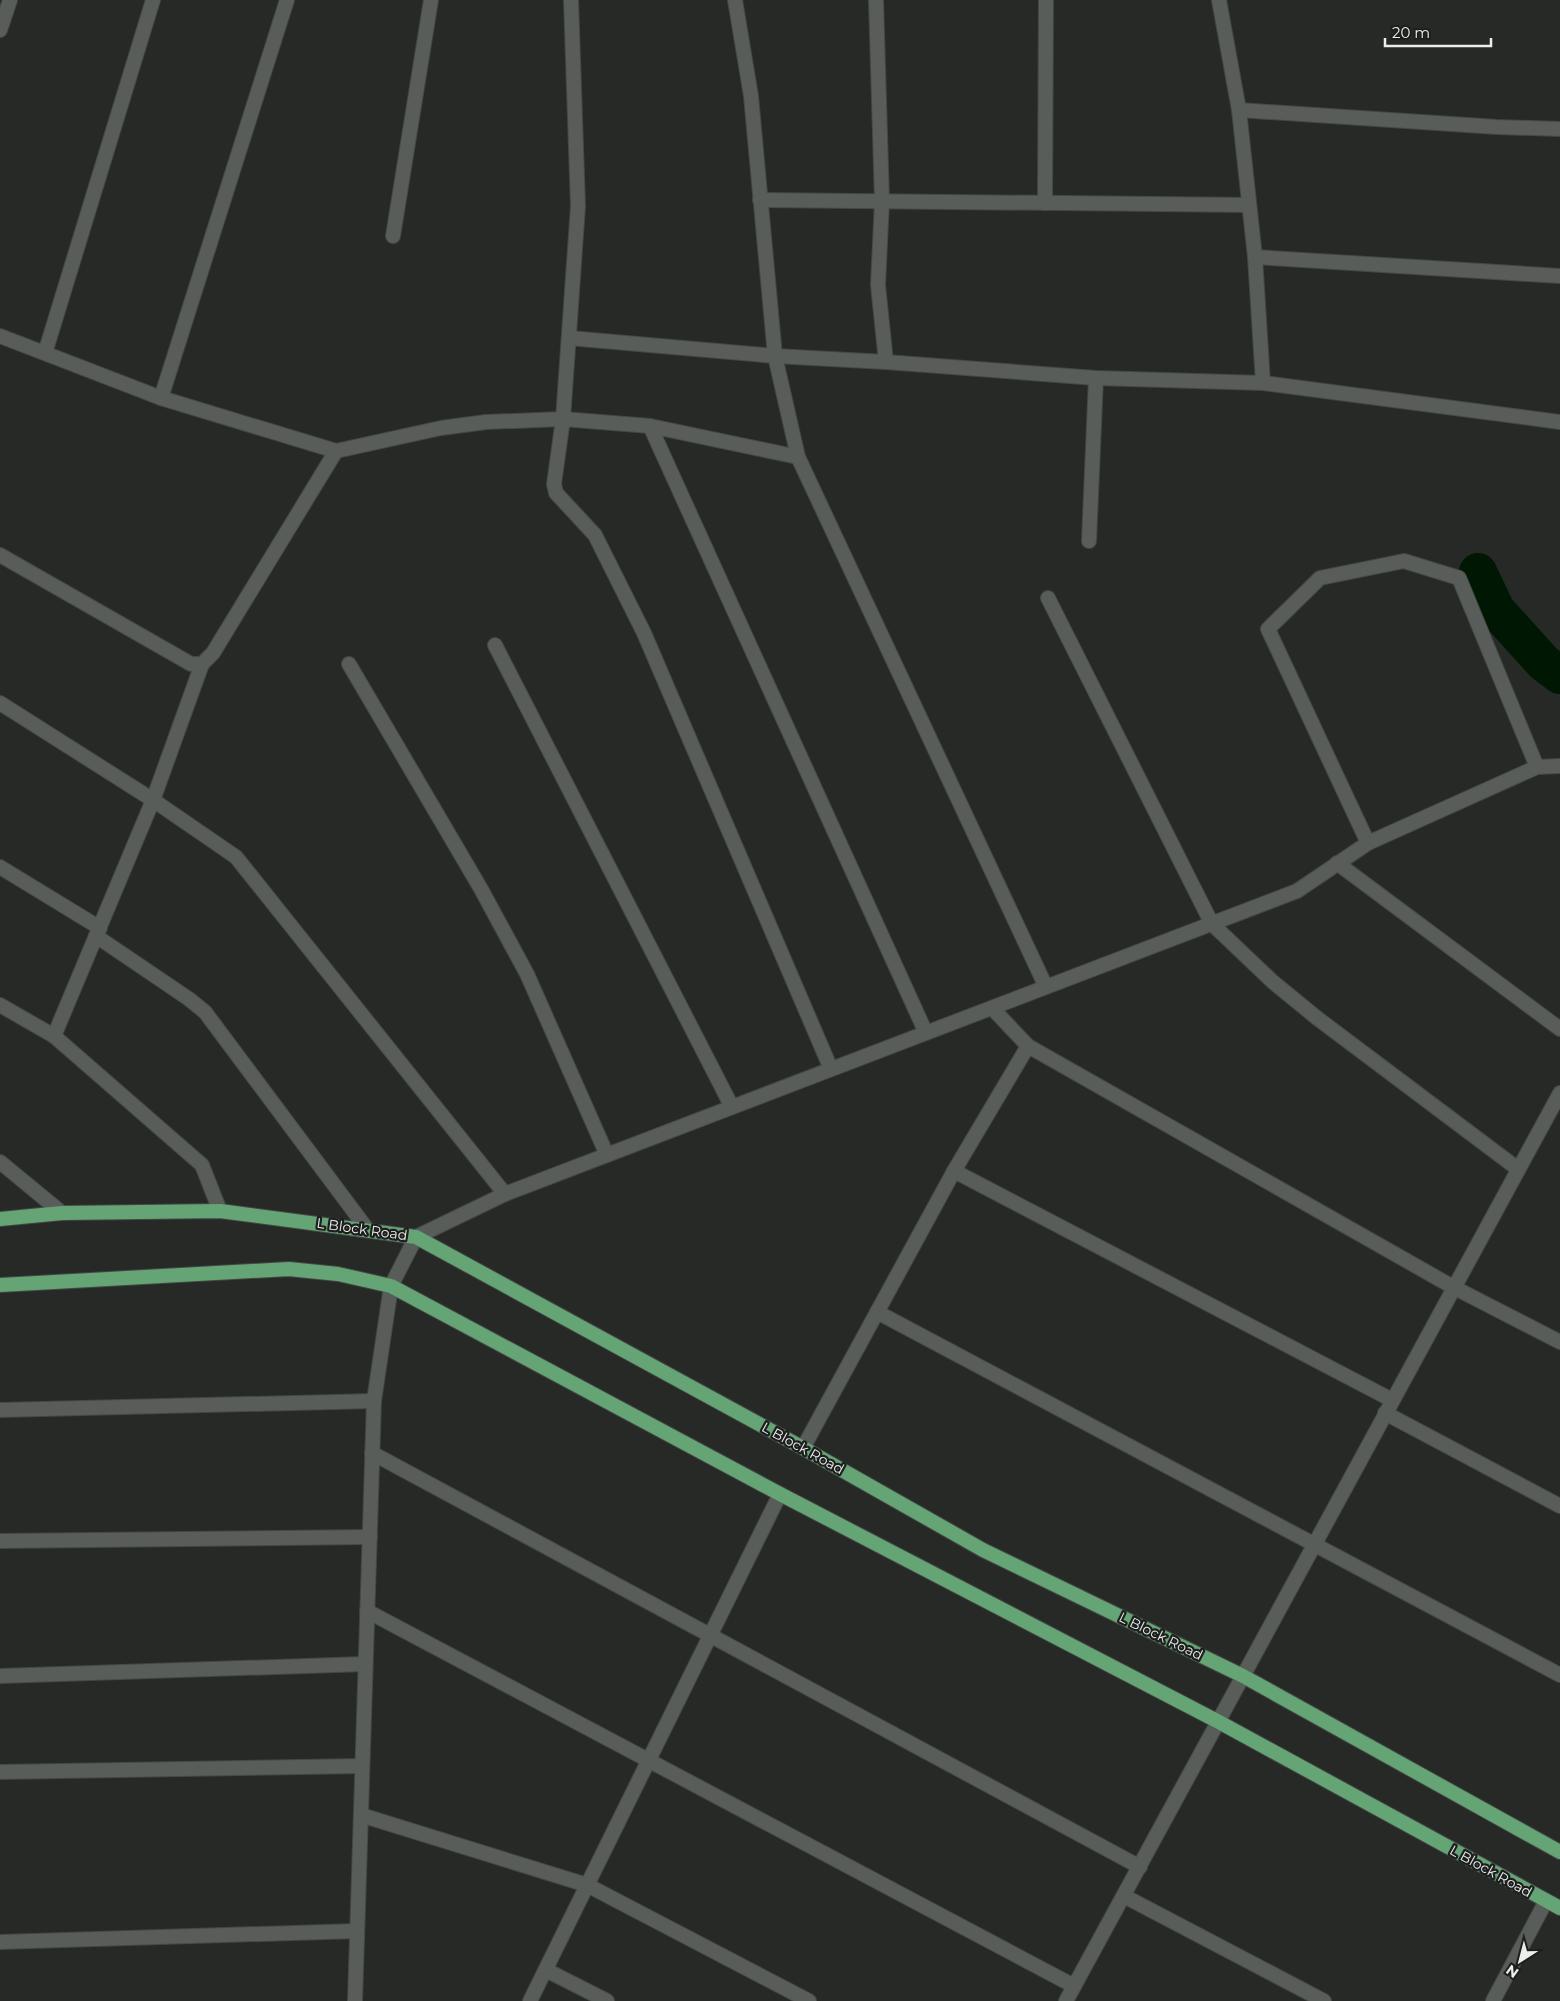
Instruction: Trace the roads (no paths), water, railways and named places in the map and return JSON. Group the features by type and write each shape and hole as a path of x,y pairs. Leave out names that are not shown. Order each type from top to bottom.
{"main road":[{"name":"L Block Road","path":"0,1219 62,1213 220,1211 368,1229 416,1237 803,1448 984,1550 1243,1676 1560,1852"},
{"name":"L Block Road","path":"0,1285 289,1269 338,1274 391,1286 780,1494 1219,1722 1560,1908"}],"street":[{"path":"0,30 10,0"},
{"path":"45,353 153,0"},
{"path":"161,398 287,0"},
{"path":"393,236 431,0"},
{"path":"571,0 578,206 563,419 554,484 556,493 595,535 644,633 831,1069"},
{"path":"735,0 751,96 774,356 798,457 1046,987"},
{"path":"876,0 882,201 878,285 886,362"},
{"path":"1046,0 1046,203"},
{"path":"1219,0 1239,110 1255,257 1263,383"},
{"path":"1239,110 1497,127 1560,129"},
{"path":"760,200 1249,205"},
{"path":"1255,257 1560,276"},
{"path":"0,336 161,398 336,451 441,428 486,422 563,419 650,426 798,457"},
{"path":"569,338 774,356 886,362 1096,378 1263,383 1560,422"},
{"path":"1089,541 1096,378"},
{"path":"650,426 926,1033"},
{"path":"54,1036 152,800 202,664 212,653 336,451"},
{"path":"0,555 191,664 202,664"},
{"path":"1368,843 1268,629 1320,578 1404,561 1459,578 1537,767"},
{"path":"1048,598 1212,924 1273,982 1317,1018 1518,1169"},
{"path":"495,645 732,1107"},
{"path":"349,664 481,889 527,974 607,1155"},
{"path":"0,703 152,800 236,857 505,1194"},
{"path":"354,2001 374,1401 391,1286 416,1237 505,1194 1297,891 1368,843 1537,767 1560,766"},
{"path":"1337,863 1560,1029"},
{"path":"0,867 98,932 205,1012 368,1229"},
{"path":"0,1005 54,1036 202,1165 220,1211"},
{"path":"992,1008 1028,1046 1453,1286 1560,1342"},
{"path":"803,1448 954,1171 1028,1046"},
{"path":"1066,2001 1315,1545 1453,1286 1560,1093"},
{"path":"0,1162 62,1213"},
{"path":"954,1171 1392,1400"},
{"path":"877,1312 1560,1675"},
{"path":"0,1410 374,1401"},
{"path":"1385,1413 1560,1506"},
{"path":"372,1453 1140,1867"},
{"path":"530,2001 780,1494"},
{"path":"0,1541 370,1537"},
{"path":"367,1611 1074,1986"},
{"path":"0,1676 366,1664"},
{"path":"0,1772 362,1766"},
{"path":"361,1815 587,1885 808,2001"},
{"path":"1124,1896 1324,2001"},
{"path":"1493,2001 1546,1901"},
{"path":"0,1942 357,1931"},
{"path":"546,1970 607,2001"}],"waterway":[{"path":"1478,572 1496,610 1544,663 1560,675"}]}
